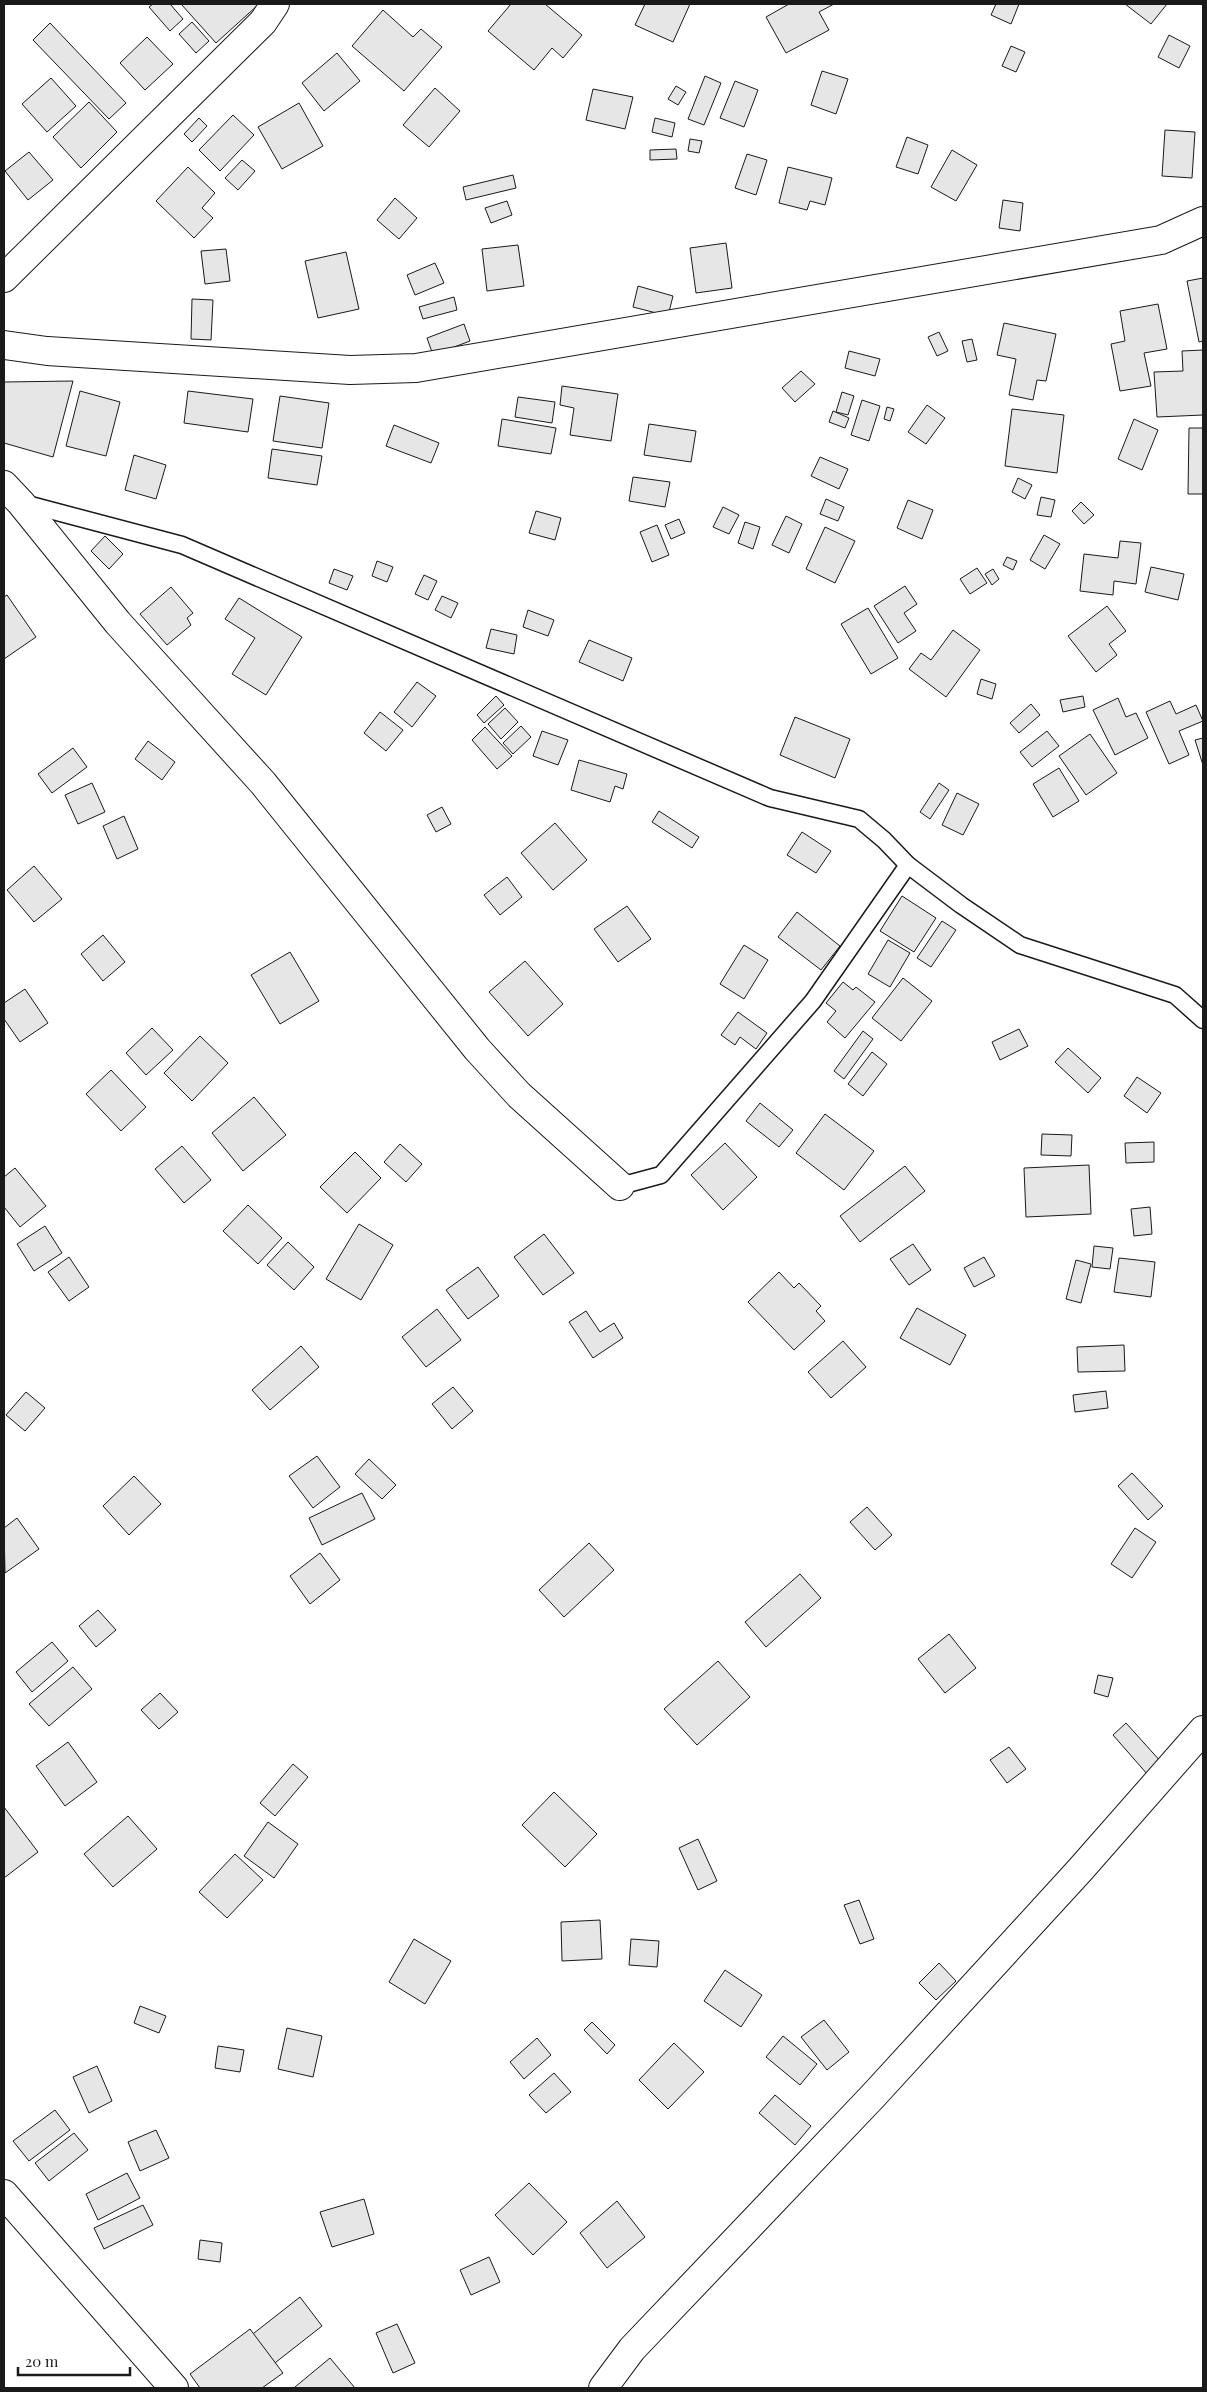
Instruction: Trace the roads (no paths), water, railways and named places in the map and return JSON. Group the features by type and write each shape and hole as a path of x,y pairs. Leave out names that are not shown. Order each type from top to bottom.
{"street":[{"path":"4,278 263,22 275,4"},
{"path":"4,345 47,351 350,370 416,368 1161,240 1203,221"},
{"path":"12,494 118,623 263,783 477,1049 519,1095 620,1186"},
{"path":"603,2388 632,2349 873,2096 1080,1870 1203,1730"},
{"path":"4,2194 174,2388"}],"lane":[{"path":"12,494 182,545 770,798 859,819 884,840 908,865 961,905 1020,944 1175,995 1203,1020"},
{"path":"620,1186 661,1175 813,1001 908,865"}]}
